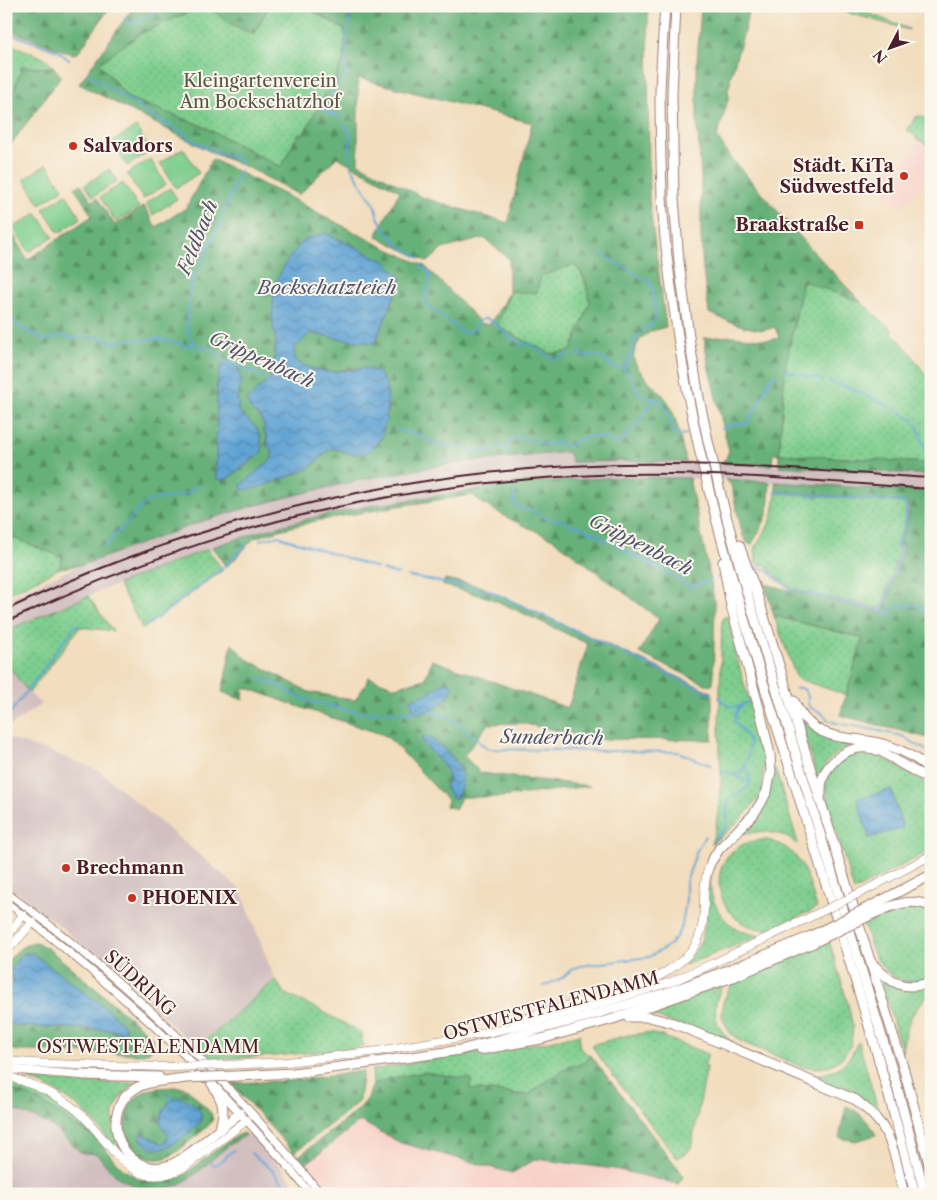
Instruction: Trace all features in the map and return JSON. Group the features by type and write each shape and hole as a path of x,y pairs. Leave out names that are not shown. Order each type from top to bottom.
{"highway":[{"path":"585,1014 673,968 683,961 696,945 702,930 704,886 711,862 719,849 753,815 761,803 767,790 771,771 770,755 762,720 731,606 682,358 662,198 660,93 665,6"},
{"path":"676,6 672,94 674,198 678,253 699,398 724,508 747,593 896,1083 925,1194"},
{"path":"713,508 758,666 843,937 886,1082 915,1194"},
{"path":"724,508 757,594 784,680 904,1070 931,1171"},
{"path":"784,680 797,709 816,728 836,737 884,744 900,750 931,770"},
{"path":"824,811 821,790 824,774 834,760 845,752 852,750 861,748 879,751 931,781"},
{"name":"OSTWESTFALENDAMM","path":"6,1061 174,1067 287,1062 364,1053 456,1038 508,1024 572,1018 671,982 714,963 806,920 929,856"},
{"path":"613,1019 733,977 874,909 931,875"},
{"path":"874,909 913,902 931,907"},
{"path":"6,938 23,915"},
{"path":"6,916 6,928"},
{"path":"6,952 33,922"},
{"name":"OSTWESTFALENDAMM","path":"6,1069 82,1075 185,1078 236,1076 377,1063 460,1050 681,988 812,939"},
{"path":"870,961 885,977 899,985 919,986 931,982"},
{"path":"585,1014 613,1019 637,1016 649,1017 672,1023 856,1100 870,1111 882,1126 891,1144 904,1194"},
{"path":"6,1056 30,1063"},
{"path":"6,1076 40,1088 62,1099 89,1121 126,1166 146,1176 156,1177 176,1173 247,1120"},
{"path":"185,1078 148,1083 132,1090 120,1106 116,1128 118,1139 128,1156 139,1163 150,1168 161,1168 171,1165 245,1112"},
{"path":"211,1082 220,1097 224,1109 220,1130"}],"main road":[{"name":"SÜDRING","path":"6,892 105,970 151,1011 202,1061 245,1112 321,1194"},
{"name":"SÜDRING","path":"6,902 100,976 245,1112 247,1120 311,1194"},
{"path":"23,915 33,912 33,922"}],"shaded area":[{"name":"Städt. KiTa Südwestfeld","path":"918,140 931,149 931,178 900,208 883,191 885,189 874,178 887,162 884,159 888,155 900,166 915,151 912,148"},
{"path":"569,452 572,462 734,463 931,475 931,492 677,478 622,477 522,483 371,506 259,532 212,547 6,631 6,599 82,565 203,521 249,507 365,479 454,463"},
{"path":"6,663 29,693 41,704 6,729"},
{"path":"9,738 98,770 240,889 275,980 197,1048 115,972 65,930 6,885 6,740"},
{"path":"6,1107 53,1127 79,1151 97,1154 118,1177 133,1185 150,1190 165,1190 181,1183 225,1148 246,1135 251,1135 259,1141 303,1194 6,1194"},
{"path":"360,1121 401,1143 512,1173 536,1159 614,1169 678,1184 670,1194 328,1194 305,1165"}],"green space":[{"path":"6,6 111,6 78,53 72,54 6,29"},
{"path":"134,6 202,6 140,34 99,63 128,98 200,125 281,167 299,133 303,135 343,62 346,35 344,29 304,6 648,6 649,200 666,327 653,331 639,341 634,352 634,360 640,372 670,405 686,462 572,462 568,452 454,463 365,479 249,507 203,521 82,565 60,568 62,557 6,535 6,209 14,225 10,228 27,260 92,216 75,188 81,184 92,201 97,198 115,225 144,206 156,227 186,208 212,159 289,197 373,242 425,266 482,324 490,324 509,293 509,259 484,238 442,249 428,262 376,236 400,191 337,157 299,195 251,169 213,153 79,84","holes":["358,78 532,123 508,223 424,198 358,163","325,233 385,261 402,278 375,343 310,333 294,349 295,361 308,369 331,372 353,368 387,393 387,414 381,439 354,454 331,448 308,469 294,475 241,485 271,460 273,451 268,447 267,437 263,430 265,427 260,417 258,389 270,380 274,370 276,342 272,319","573,265 579,269 585,281 590,303 571,351 551,354 504,330 498,324 511,291 537,293 541,276","227,360 242,383 237,399 239,412 257,428 251,462 224,481 216,478 217,385 220,368"]},
{"name":"Kleingartenverein Am Bockschatzhof","path":"202,6 207,6 232,24 254,35 269,6 304,6 344,29 346,34 343,62 303,136 298,134 282,167 200,125 128,98 99,63 140,34"},
{"path":"207,6 269,6 254,35 232,24"},
{"path":"701,6 749,6 745,28 730,79 729,97 717,137 730,157 861,302 803,281 785,368 779,454 773,454 772,465 721,463 729,451 709,369 704,338 733,336 769,340 779,338 775,327 763,330 750,328 709,313 703,271 701,176 697,121 697,62"},
{"path":"824,6 850,6 909,30"},
{"path":"6,43 40,56 56,70 51,67 22,66 13,94 6,93"},
{"path":"22,66 51,67 61,76 6,151 6,93 13,94"},
{"path":"921,116 931,123 931,149 920,140 917,140 907,130 916,117"},
{"path":"136,127 151,151 127,166 112,142"},
{"path":"183,148 199,173 176,188 160,163"},
{"path":"150,159 166,184 143,199 127,174"},
{"path":"47,164 63,189 40,204 24,179"},
{"path":"109,169 117,181 93,197 85,185"},
{"path":"123,183 139,207 116,222 100,197"},
{"path":"170,188 177,199 153,215 146,203"},
{"path":"66,194 81,218 59,233 43,209"},
{"path":"37,213 53,237 29,252 13,228"},
{"path":"573,265 579,269 585,281 590,303 571,351 551,354 504,330 497,324 511,290 520,292 541,276"},
{"path":"803,281 861,302 893,331 892,333 908,350 931,382 929,463 779,454 785,368"},
{"path":"929,453 931,454 931,475 779,466 779,454 928,463"},
{"path":"622,477 689,478 715,606 713,684 710,686 639,653 659,619 553,539 510,519 480,502 473,495 398,506 316,521 280,530 254,538 226,567 212,547 315,517 371,506 522,483"},
{"path":"725,479 770,482 768,513 752,544 748,544 743,536 731,485"},
{"path":"775,482 931,492 931,526 929,532 931,533 931,739 840,715 863,638 774,616 765,584 883,613 904,548 898,544 908,517 909,509 907,502 776,491"},
{"path":"776,493 905,503 905,519 896,546 900,549 881,609 793,589 765,565 756,564 755,548 773,515"},
{"path":"6,535 62,557 60,568 6,595"},
{"path":"208,549 223,570 143,629 118,584"},
{"path":"445,579 480,586 711,692 712,740 598,739 521,723 488,724 464,756 481,773 590,786 502,797 461,797 456,809 446,806 448,801 393,742 384,735 244,687 243,700 222,692 232,644 247,659 309,692 355,700 366,684 368,677 395,687 425,679 432,660 568,708 588,644 497,601 442,585","holes":["452,685 453,689 445,701 428,711 411,699","431,738 443,747 456,761 461,783 457,797 448,784 448,773 439,758"]},
{"path":"88,596 113,631 80,627 29,693 6,663 6,631"},
{"path":"774,616 863,638 846,695 798,679"},
{"path":"724,617 728,617 741,673 761,737 764,763 763,782 761,792 746,814 711,844 716,827 721,781 719,727 722,622"},
{"path":"800,721 803,721 825,737 845,743 847,748 836,754 829,761 818,780"},
{"path":"860,752 877,754 931,786 931,850 854,891 829,807 826,783 834,767 845,756"},
{"path":"775,768 798,843 776,833 764,832 744,834 734,842 731,841 746,827"},
{"path":"768,840 789,850 797,858 807,875 817,908 775,928 765,929 743,923 733,915 725,904 720,892 719,880 722,867 728,856 738,847 753,841"},
{"path":"713,866 711,877 712,894 722,916 741,931 760,936 685,965 701,941 706,918 709,880"},
{"path":"913,907 931,912 931,976 916,981 909,981 889,974 884,968 876,958 864,925 894,911"},
{"path":"829,940 853,1027 851,1045 842,1058 822,1068 802,1067 742,1042 731,1034 722,1017 723,1002 730,987 742,978"},
{"path":"34,942 46,947 55,954 151,1036 153,1048 149,1052 142,1054 19,1051 6,1048 6,1023 20,1026 122,1032 125,1026 107,1009 32,953 18,959 10,972 14,982 13,985 10,985 6,980 6,968 9,960 18,950"},
{"path":"880,978 884,980 931,984 931,992 910,1019 905,1033 902,1052"},
{"path":"275,980 286,994 322,1011 363,1034 361,1037 364,1047 275,1056 208,1059 197,1048"},
{"path":"723,985 717,1000 716,1015 720,1028 731,1041 730,1043 645,1013 646,1012"},
{"path":"646,1033 659,1035 708,1054 704,1066 707,1067 691,1148 687,1153 677,1158 591,1045 628,1035"},
{"path":"580,1034 580,1048 591,1056 577,1066 570,1065 528,1095 470,1089 471,1079 387,1079 373,1084 372,1070 546,1042"},
{"path":"857,1043 859,1043 879,1113 813,1078 813,1075 835,1070 850,1057"},
{"path":"591,1056 684,1176 678,1184 614,1169 536,1159 512,1173 401,1143 360,1121 305,1165 298,1157 360,1108 368,1098 373,1084 387,1079 424,1072 471,1079 470,1089 528,1095 570,1065 577,1066"},
{"path":"363,1071 357,1103 294,1153 231,1083 284,1081"},
{"path":"25,1078 82,1083 136,1083 120,1099 115,1108 113,1118 115,1138 126,1158 82,1110 55,1091"},
{"path":"6,1080 53,1099 73,1113 92,1132 78,1128 29,1096 6,1088"},
{"path":"182,1087 188,1089 211,1113 213,1120 206,1128 169,1157 151,1159 140,1155 132,1147 127,1136 125,1124 127,1111 133,1100 147,1090","holes":["175,1098 200,1122 184,1137 164,1148 142,1133 164,1144 169,1135 161,1124 168,1103"]},
{"path":"6,1088 29,1096 51,1108 78,1128 92,1132 123,1169 139,1179 151,1182 173,1179 185,1174 221,1146 242,1133 246,1135 226,1148 185,1181 164,1189 152,1190 139,1187 121,1179 112,1172 97,1154 79,1151 53,1127 6,1107"},
{"path":"846,1106 864,1118 876,1135 856,1141 839,1138"}],"water":[{"name":"Bockschatzteich","path":"325,233 385,261 402,278 375,343 310,333 294,349 295,361 312,369 326,372 364,368 377,372 385,382 387,398 383,431 376,444 365,453 352,453 331,448 308,469 257,488 242,490 241,485 271,460 273,451 268,447 267,437 263,429 265,427 260,417 251,410 247,401 270,380 274,370 276,342 272,319 274,285 288,259 304,240"},
{"path":"226,360 238,369 242,383 237,399 239,412 250,421 259,433 262,452 224,481 216,478 217,385 220,368"},
{"path":"447,682 453,688 447,698 438,706 428,711 416,713 413,710 411,699 427,694"},
{"path":"425,736 443,748 460,769 462,774 461,786 455,799 452,798 445,787 449,780 445,767 422,742 422,738"},
{"path":"891,789 903,828 869,838 857,799"},
{"path":"24,953 32,953 107,1009 125,1026 125,1033 112,1030 20,1026 6,1023 6,980 11,985 14,984 14,979 10,972"},
{"path":"178,1097 187,1100 199,1109 201,1113 200,1122 170,1146 153,1148 146,1145 140,1136 141,1133 163,1144 165,1143 169,1135 161,1124 161,1116 168,1104"}],"waterway":[{"path":"125,18 130,23 133,23 171,6"},
{"path":"342,118 326,112 322,108 347,72 344,64 348,29 352,16 349,6"},
{"name":"Feldbach","path":"6,32 58,51 69,60"},
{"name":"Feldbach","path":"87,73 150,115 184,133 193,141 239,160 242,165"},
{"path":"344,124 351,134 349,160"},
{"path":"351,166 374,203 384,228 397,244 419,258"},
{"name":"Feldbach","path":"240,171 218,227 193,278 187,324 189,336 194,343 200,347 212,349 223,360 270,380"},
{"path":"602,255 650,283 656,316 653,324 643,329"},
{"path":"420,266 426,269 430,277 424,303 462,332 470,332 480,320 487,319 512,339 516,339 521,345 530,344 553,359 571,354"},
{"name":"Grippenbach","path":"6,319 13,321 20,328 37,335 43,340 64,336 70,338 90,337 105,339 113,343 123,340 160,339 188,346 194,343"},
{"path":"624,368 639,334"},
{"path":"577,355 581,354 585,357 599,356 609,362 609,366 622,367 630,376 640,395 659,400 665,407 674,434 677,436 687,434"},
{"path":"785,370 823,380"},
{"path":"721,428 733,424 747,423 770,379 777,374"},
{"path":"828,381 860,392"},
{"path":"863,394 890,406"},
{"path":"507,448 511,440 518,437 546,444 557,443 566,446 591,436 608,439 618,444 656,400"},
{"path":"895,409 914,420"},
{"path":"916,424 926,451 928,454 931,454"},
{"name":"Grippenbach","path":"397,430 421,436 440,446 482,451 507,448 510,455"},
{"path":"105,546 142,506 151,500 181,496 200,485"},
{"name":"Grippenbach","path":"514,492 514,502 520,509 529,509 543,517 563,520 572,526 580,526 599,535 606,541 613,541 628,554 677,578 689,587 711,580"},
{"name":"Grippenbach","path":"775,492 905,502 907,513 897,545 902,549 882,611"},
{"name":"Sunderbach","path":"260,540 278,536 377,568"},
{"name":"Sunderbach","path":"145,627 217,573 247,544"},
{"name":"Grippenbach","path":"756,567 768,570 792,590 882,611 885,615 888,615 897,606 917,605 922,607 924,612 931,611"},
{"name":"Sunderbach","path":"382,570 398,574"},
{"name":"Sunderbach","path":"407,576 486,590 497,594 711,694"},
{"path":"717,578 721,577"},
{"name":"Sunderbach","path":"6,718 74,627 79,625"},
{"name":"Sunderbach","path":"258,678 280,685 287,691 311,702 337,708 364,713 416,712"},
{"name":"Sunderbach","path":"796,688 802,688 806,692 808,704 811,708 822,713 828,720 902,736 931,753"},
{"name":"Sunderbach","path":"719,698 730,707 741,706"},
{"name":"Sunderbach","path":"731,774 737,774 741,771 748,757 748,739 735,722 738,710 748,702"},
{"name":"Sunderbach","path":"428,711 433,711 454,721 488,749 678,752 712,766"},
{"path":"714,839 727,826 729,801 750,783 746,766"},
{"name":"Sunderbach","path":"721,770 749,782"},
{"path":"544,986 562,978 571,970 580,966 649,957 671,943 682,926 686,900 686,882 697,850 705,836"},
{"path":"169,1095 172,1102"},
{"path":"211,1163 217,1164 234,1150"},
{"path":"251,1153 271,1169 292,1194"}],"railway":[{"path":"6,610 79,577 153,549 229,524 306,504 385,488 463,476 543,468 661,464 738,466 931,478"},
{"path":"6,622 81,588 196,545 315,512 429,491 506,481 622,474 776,478 931,489"}],"place":[{"name":"Salvadors","path":"73,146"},
{"name":"Städt. KiTa Südwestfeld","path":"904,176"},
{"name":"Braakstraße","path":"859,225"},
{"name":"Brechmann","path":"66,868"},
{"name":"PHOENIX","path":"132,898"}]}
